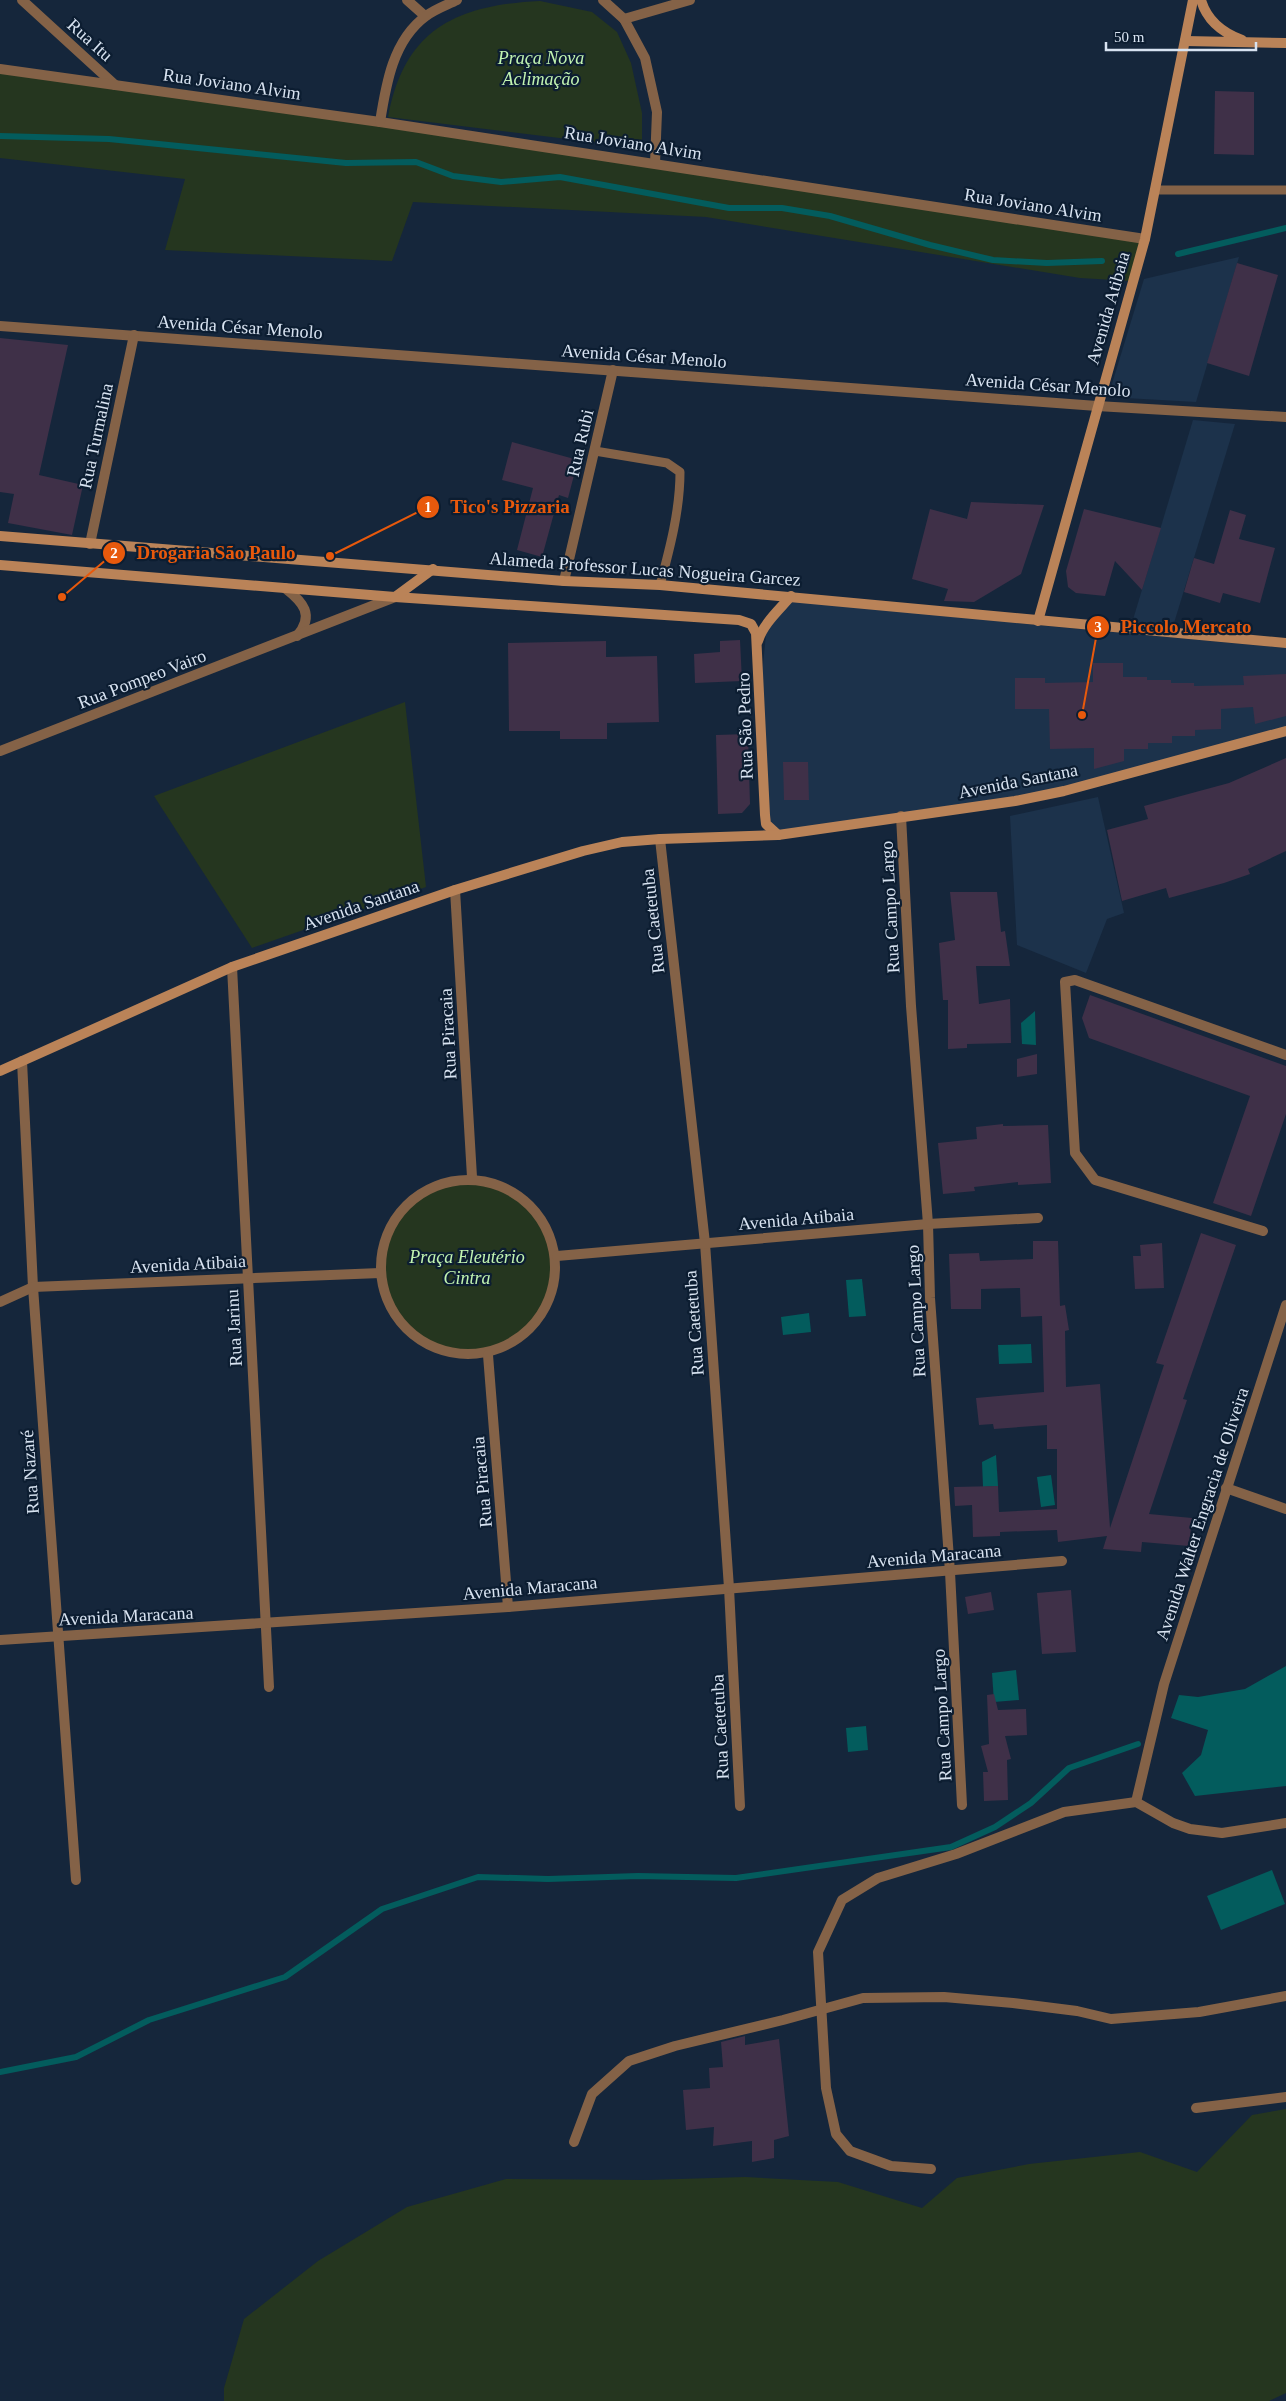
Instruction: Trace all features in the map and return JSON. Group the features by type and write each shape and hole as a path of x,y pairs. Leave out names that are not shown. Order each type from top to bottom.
{"main road":[{"name":"Avenida Atibaia","path":"1038,621 1145,239 1194,0"},
{"path":"1201,0 1204,9 1212,21 1227,34 1248,42"},
{"path":"1185,41 1286,43"},
{"name":"Alameda Professor Lucas Nogueira Garcez","path":"0,536 433,568 564,581 660,585 1286,643"},
{"path":"0,565 395,597 433,568"},
{"path":"758,644 761,633 791,596"},
{"name":"Rua São Pedro","path":"395,597 739,620 751,624 756,633 758,644 765,815"},
{"name":"Avenida Santana","path":"0,1071 232,967 455,890 583,851 622,842 778,834 1034,797 1286,732"},
{"path":"765,815 766,824 778,834"},
{"path":"750,836 758,830 765,815"}],"street":[{"name":"Rua Itu","path":"22,0 114,84"},
{"path":"407,0 425,16"},
{"path":"380,122 386,81 402,42 425,16 457,0"},
{"path":"602,0 624,19 645,58 657,112 656,163"},
{"path":"624,19 690,0"},
{"name":"Rua Joviano Alvim","path":"0,68 656,163 1145,239"},
{"name":"Avenida César Menolo","path":"0,326 1097,406 1286,417"},
{"name":"Rua Turmalina","path":"90,544 134,335"},
{"name":"Rua Rubi","path":"564,581 613,370"},
{"path":"285,588 302,604 306,615 305,626 296,637"},
{"name":"Rua Pompeo Vairo","path":"0,751 395,597"},
{"name":"Rua Campo Largo","path":"901,816 911,1006 928,1224 930,1298 950,1572 962,1805"},
{"name":"Rua Caetetuba","path":"660,839 705,1243 729,1588 740,1806"},
{"name":"Rua Piracaia","path":"455,890 472,1177"},
{"name":"Rua Jarinu","path":"232,967 269,1688"},
{"path":"1263,1231 1095,1180 1075,1153 1065,982 1074,980 1286,1055"},
{"name":"Rua Nazaré","path":"22,1061 33,1287 76,1880"},
{"path":"472,1177 514,1192 535,1210 549,1234 557,1256 553,1288 542,1314 524,1335 488,1355 446,1353 421,1342 400,1324 386,1300 380,1273 382,1246 393,1220 411,1199 434,1185 472,1177"},
{"name":"Avenida Atibaia","path":"557,1256 928,1224 1038,1218"},
{"name":"Avenida Atibaia","path":"0,1302 33,1287 380,1273"},
{"name":"Avenida Walter Engracia de Oliveira","path":"1136,1802 1151,1733 1226,1488 1286,1306"},
{"name":"Rua Piracaia","path":"488,1355 508,1607"},
{"path":"1226,1488 1286,1509"},
{"name":"Avenida Maracana","path":"0,1640 508,1607 950,1572 1062,1561"},
{"path":"931,2169 891,2166 850,2151 836,2134 826,2088 822,2009 818,1981 818,1952 842,1900 878,1878 956,1854 1064,1812 1136,1802 1173,1823 1190,1830 1222,1833 1286,1823"},
{"path":"574,2142 592,2094 629,2061 675,2046 783,2020 863,1998 944,1997 1077,2011 1111,2019 1199,2012 1286,1996"},
{"path":"1196,2108 1286,2097"}],"lane":[{"path":"1155,190 1286,190"},
{"path":"595,450 667,463 680,472 680,490 676,517 660,585"}],"shaded area":[{"path":"1239,257 1196,402 1108,397 1144,279"},
{"path":"1193,420 1235,424 1174,623 1132,623"},
{"path":"791,596 1036,625 1286,648 1286,728 1000,806 778,835 765,815 759,706 767,624"},
{"path":"1098,797 1124,913 1107,919 1086,973 1017,945 1010,816"},
{"path":"1035,1011 1036,1045 1022,1044 1021,1023"},
{"path":"862,1279 866,1316 849,1317 846,1280"},
{"path":"809,1313 811,1332 783,1335 781,1317"},
{"path":"1031,1344 1032,1363 999,1364 998,1345"},
{"path":"996,1455 998,1486 983,1487 982,1462"},
{"path":"1051,1475 1055,1505 1041,1507 1037,1477"},
{"path":"1286,1666 1286,1786 1195,1796 1182,1773 1201,1755 1208,1730 1171,1718 1179,1695 1198,1697 1245,1689"},
{"path":"1016,1670 1019,1700 994,1702 992,1673"},
{"path":"866,1726 868,1750 848,1752 846,1728"},
{"path":"1272,1870 1285,1904 1221,1930 1207,1896"}],"green space":[{"name":"Praça Nova Aclimação","path":"540,1 592,12 617,32 631,63 642,113 642,148 388,117 396,87 407,62 421,43 439,28 460,16 483,8"},
{"path":"0,69 1142,240 1131,281 1080,278 706,217 413,202 392,261 165,250 185,179 0,158"},
{"path":"405,702 426,887 252,948 154,796"},
{"name":"Praça Eleutério Cintra","path":"477,1180 501,1186 517,1194 530,1205 541,1218 549,1234 554,1250 554,1284 549,1300 541,1316 530,1329 517,1340 493,1351 477,1354 459,1354 443,1351 419,1340 395,1316 382,1284 381,1258 384,1242 395,1218 419,1194 451,1181"},
{"path":"1286,2109 1286,2393 1269,2401 224,2401 224,2388 244,2319 318,2261 407,2207 506,2179 648,2180 745,2177 838,2182 922,2208 957,2178 1029,2164 1140,2152 1197,2172 1252,2115"}],"building":[{"path":"1215,91 1254,92 1254,155 1214,154"},
{"path":"1237,263 1278,275 1249,376 1207,363"},
{"path":"0,338 68,345 39,475 83,485 72,535 8,523 14,494 0,492"},
{"path":"512,442 578,460 568,498 559,495 542,557 517,550 533,488 502,480"},
{"path":"971,502 1044,505 1021,574 974,602 944,601 948,589 912,579 930,509 967,519"},
{"path":"1084,509 1161,528 1142,590 1115,561 1105,596 1076,593 1068,587 1066,571"},
{"path":"1230,510 1246,515 1239,539 1275,548 1260,603 1223,593 1220,603 1184,592 1194,558 1214,564"},
{"path":"740,640 742,681 695,683 694,654 720,652 720,641"},
{"path":"606,641 606,657 657,656 659,722 607,723 607,739 560,739 560,731 509,731 508,643"},
{"path":"1093,663 1123,663 1123,677 1171,680 1171,683 1194,683 1194,686 1244,685 1243,676 1286,674 1286,716 1255,724 1253,707 1221,709 1221,729 1195,730 1195,736 1172,736 1172,743 1148,743 1148,749 1124,749 1124,761 1094,769 1094,748 1050,749 1049,709 1015,709 1015,678 1045,678 1045,683 1093,682"},
{"path":"748,734 750,804 742,813 718,814 716,735"},
{"path":"1286,758 1286,851 1248,869 1250,874 1224,883 1169,898 1166,888 1122,901 1107,830 1148,819 1144,806 1229,783"},
{"path":"783,762 808,762 809,800 784,800"},
{"path":"950,892 997,892 1001,932 1005,931 1010,966 976,966 979,1004 1010,999 1011,1043 967,1044 967,1048 948,1049 948,1000 943,1000 939,943 955,940"},
{"path":"1090,995 1286,1066 1286,1114 1251,1216 1213,1203 1250,1096 1089,1038 1082,1018"},
{"path":"1037,1054 1037,1074 1017,1077 1017,1059"},
{"path":"1003,1124 1003,1126 1048,1125 1051,1183 1018,1185 1018,1182 974,1187 975,1191 943,1194 938,1143 977,1139 976,1127"},
{"path":"1201,1233 1236,1245 1183,1399 1187,1400 1149,1514 1192,1518 1189,1546 1142,1542 1141,1552 1103,1549 1107,1536 1058,1542 1057,1530 1000,1532 1000,1536 973,1537 972,1505 955,1506 954,1487 998,1486 999,1512 1057,1509 1057,1449 1047,1449 1047,1425 994,1429 993,1424 979,1425 976,1398 1044,1392 1042,1316 1021,1317 1020,1288 981,1289 981,1309 951,1309 949,1254 979,1253 980,1261 1033,1259 1033,1241 1058,1241 1060,1306 1065,1305 1069,1330 1065,1331 1066,1387 1100,1384 1110,1528 1164,1365 1156,1363"},
{"path":"1162,1243 1164,1288 1135,1289 1133,1256 1141,1256 1140,1245"},
{"path":"1071,1590 1076,1652 1042,1654 1037,1593"},
{"path":"991,1592 994,1610 968,1614 965,1597"},
{"path":"994,1694 998,1710 1026,1709 1027,1735 1005,1736 1011,1759 1007,1760 1008,1800 984,1801 983,1772 988,1772 981,1746 989,1744 987,1695"},
{"path":"745,2036 745,2045 779,2039 789,2136 774,2140 774,2158 752,2162 752,2141 713,2146 714,2127 686,2130 683,2090 710,2088 709,2068 723,2067 721,2042"}],"waterway":[{"path":"0,136 109,139 346,163 416,162 453,176 501,182 560,177 729,208 782,208 830,216 930,245 993,260 1047,263 1102,261"},
{"path":"1178,254 1286,228"},
{"path":"0,2072 76,2057 149,2020 285,1977 382,1909 478,1877 548,1879 638,1876 736,1878 951,1847 995,1827 1031,1803 1069,1768 1138,1744"}],"place":[{"name":"Tico's Pizzaria","path":"330,556"},
{"name":"Drogaria São Paulo","path":"62,597"},
{"name":"Piccolo Mercato","path":"1082,715"}]}
